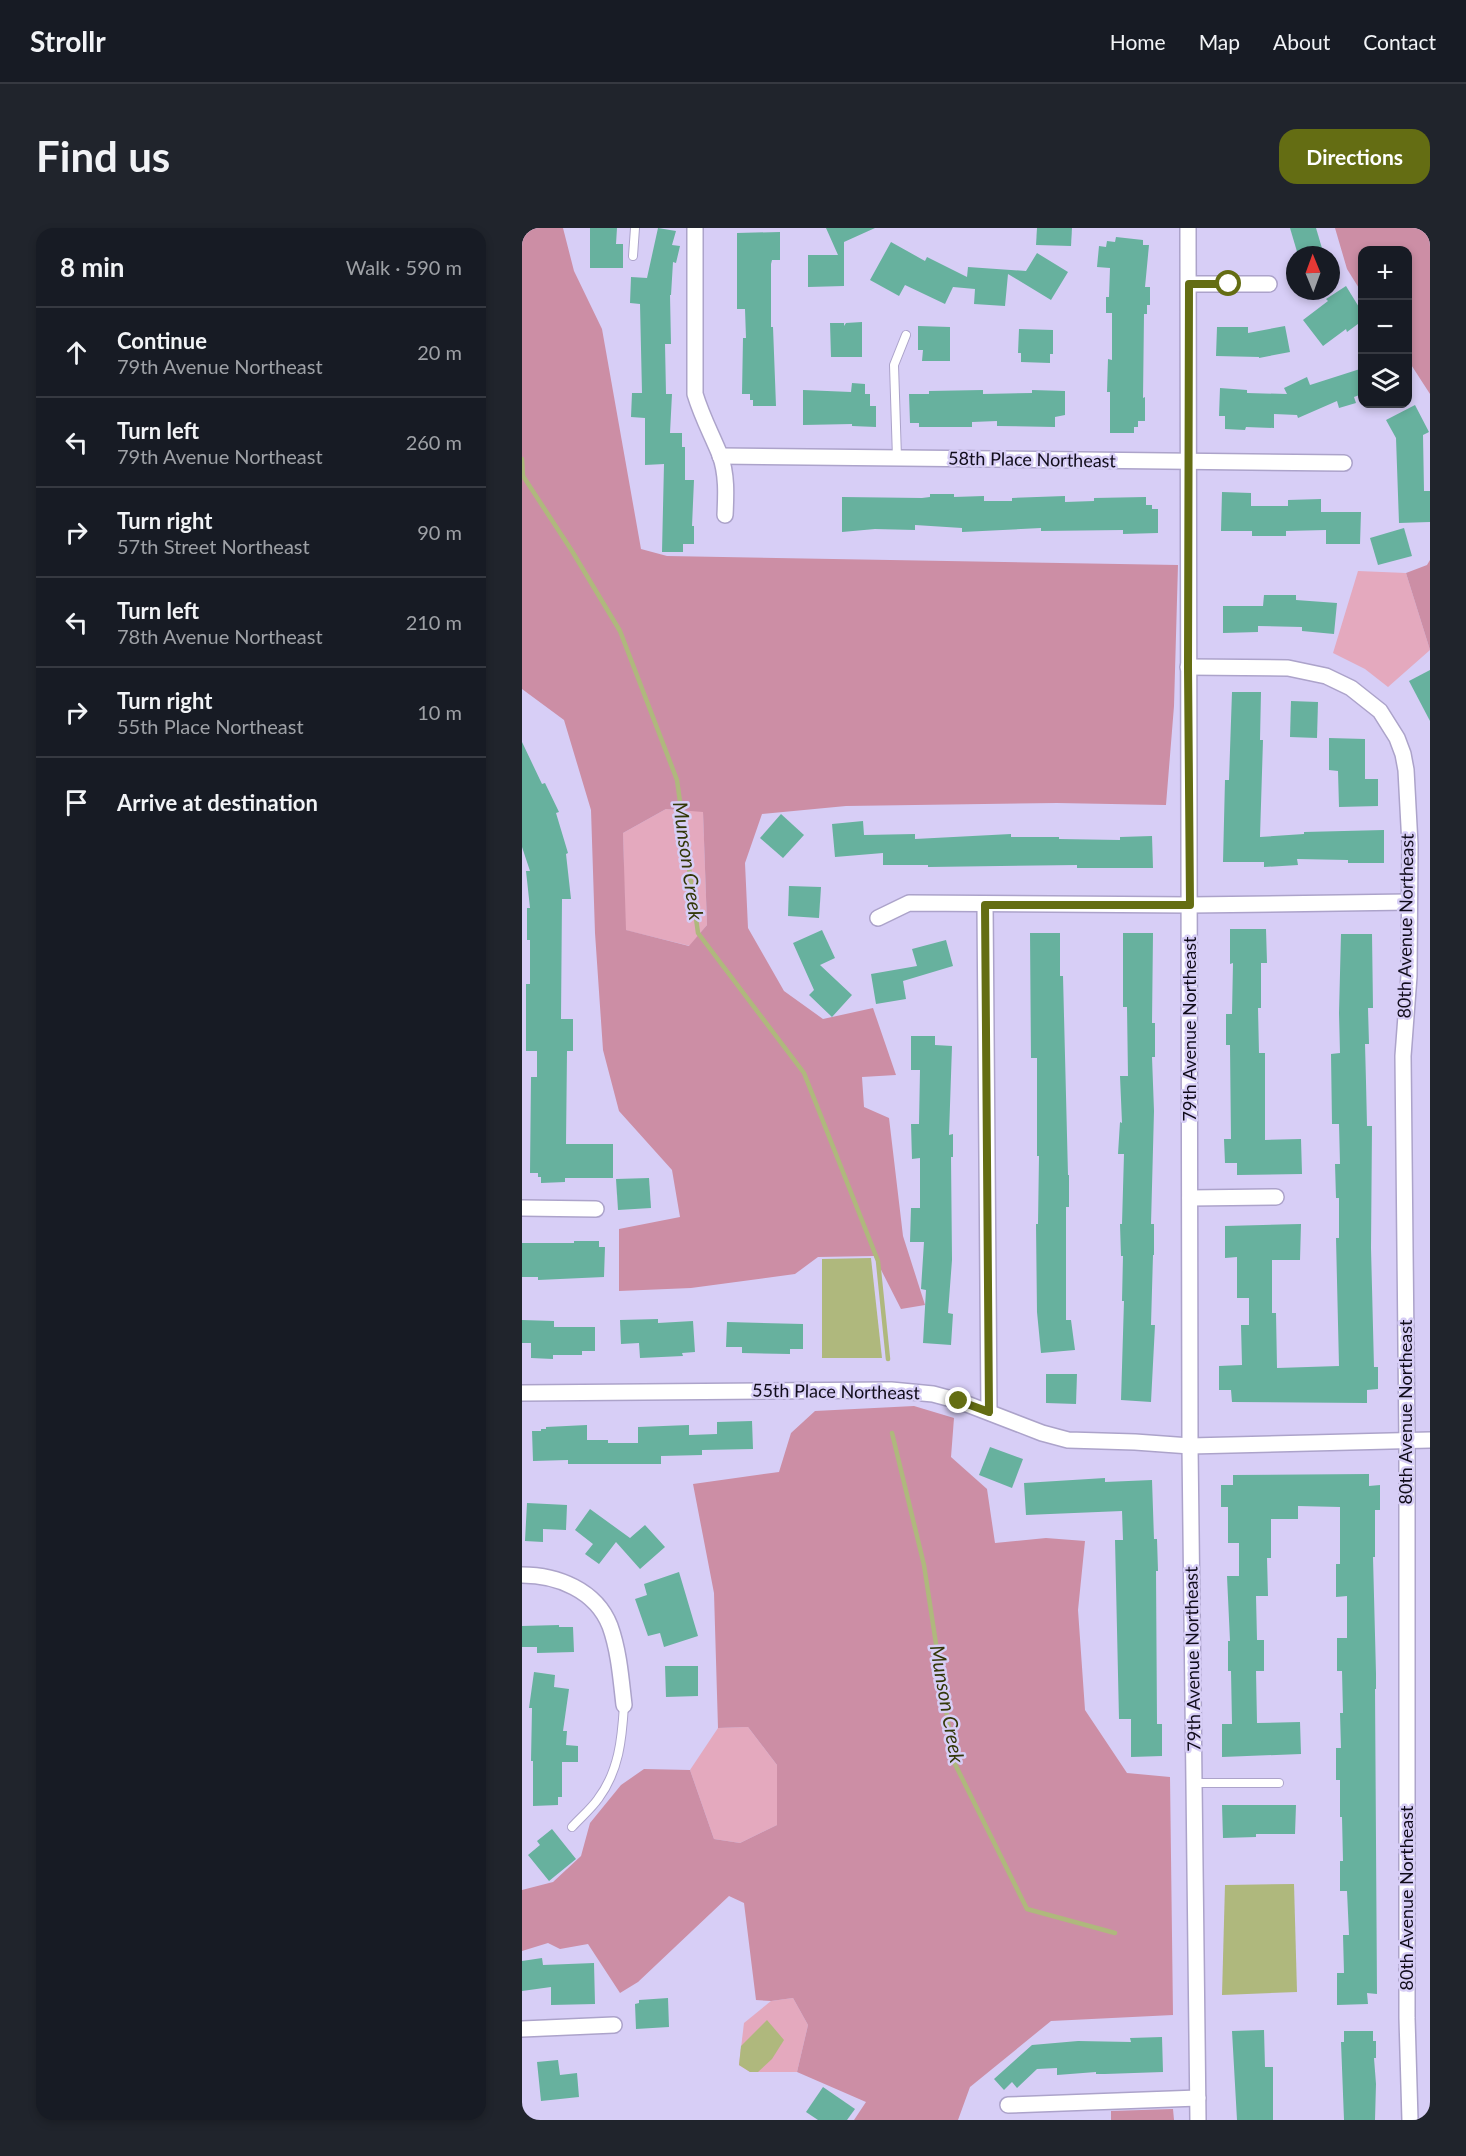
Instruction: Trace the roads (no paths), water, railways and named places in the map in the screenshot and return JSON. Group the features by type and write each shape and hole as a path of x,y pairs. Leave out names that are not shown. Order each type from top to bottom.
{"street":[{"path":"695,228 695,394 701,416 720,456 726,484 725,515"},
{"name":"79th Avenue Northeast","path":"1188,228 1190,1446 1198,2120"},
{"path":"1189,284 1269,285"},
{"name":"58th Place Northeast","path":"720,456 1344,463"},
{"name":"80th Avenue Northeast","path":"1188,667 1288,668 1326,676 1351,688 1380,711 1396,738 1406,770 1410,845 1409,976 1403,1056 1407,1441 1407,2019 1410,2120"},
{"path":"878,918 909,903 1190,905 1409,902"},
{"path":"985,905 989,1412"},
{"path":"1190,1198 1275,1197"},
{"path":"522,1208 596,1209"},
{"name":"55th Place Northeast","path":"522,1393 891,1390 933,1394 1068,1440 1190,1446 1430,1440"},
{"path":"522,1575 542,1575 570,1584 593,1601 609,1624 618,1658 624,1705"},
{"path":"522,2029 614,2025"},
{"path":"1008,2105 1198,2098"}],"lane":[{"path":"633,256 635,228"},
{"path":"897,458 894,365 906,335"},
{"path":"572,1827 598,1799 616,1768 624,1705"},
{"path":"1194,1783 1279,1783"}],"waterway":[{"name":"Munson Creek","path":"522,459 523,476 620,631 677,780 698,933 804,1073 878,1261 888,1359"},
{"name":"Munson Creek","path":"892,1433 924,1565 954,1762 1027,1909 1115,1933"}]}
